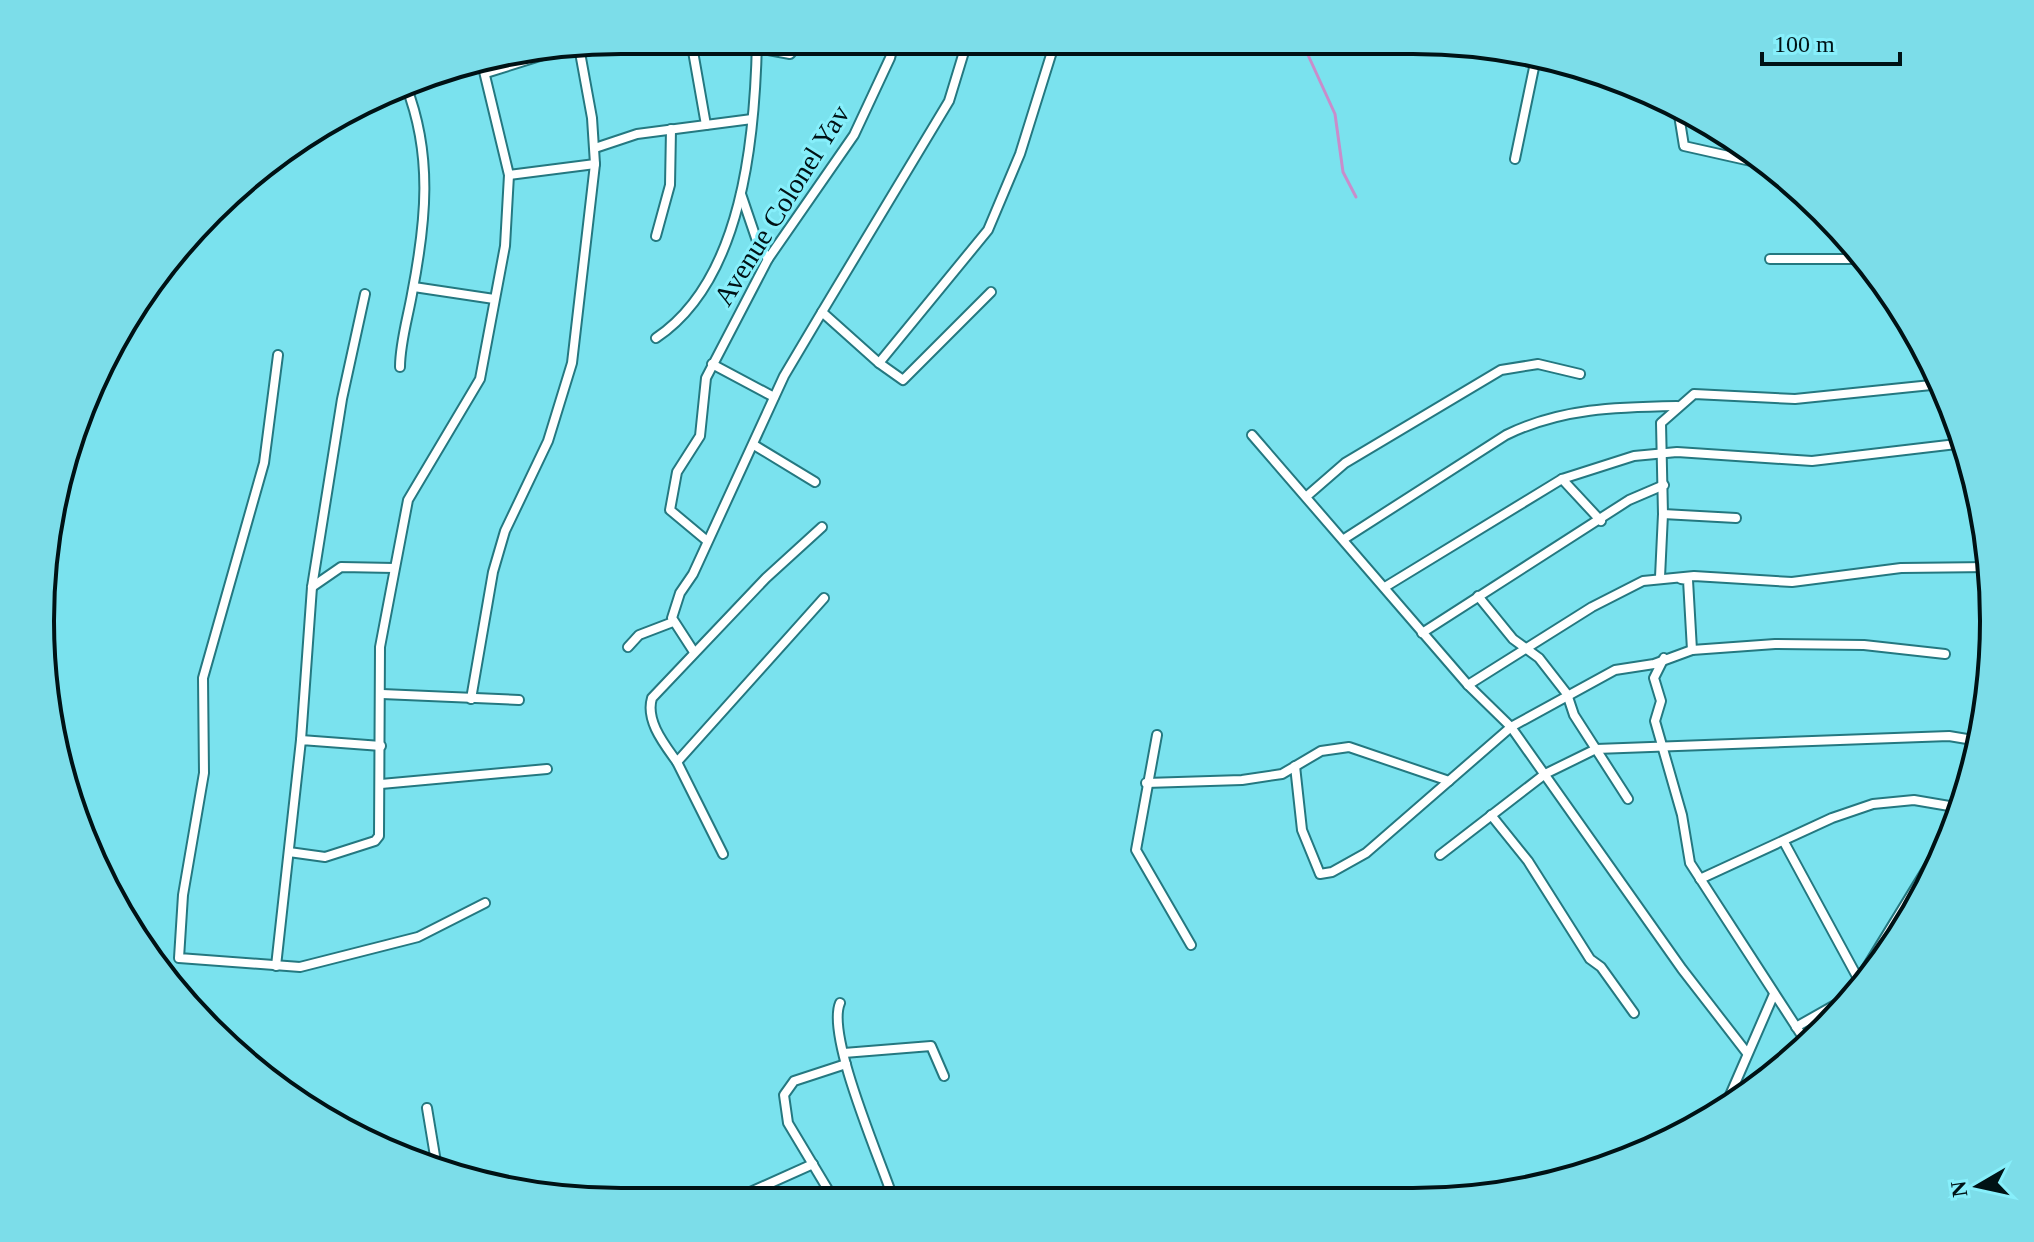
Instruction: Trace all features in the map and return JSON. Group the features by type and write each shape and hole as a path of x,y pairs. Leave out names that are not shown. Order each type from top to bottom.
{"street":[{"path":"693,54 706,125"},
{"path":"656,338 681,321 694,304 733,227 752,119 756,54"},
{"name":"Avenue Colonel Yav","path":"706,540 670,510 677,472 700,436 702,390 712,364 768,259 854,135 891,54"},
{"path":"694,652 673,622 680,593 693,574 774,397 949,101 963,54"},
{"path":"879,363 988,230 1020,154 1051,54"},
{"path":"471,699 493,572 505,531 548,441 572,363 595,164 580,55"},
{"path":"289,852 325,857 375,841 380,831 380,647 413,488 480,379 505,246 509,175 486,73 513,65"},
{"path":"1515,159 1534,67"},
{"path":"400,367 426,216 427,177 422,142 409,95"},
{"path":"595,148 637,134 752,119"},
{"path":"1680,121 1684,146 1740,159"},
{"path":"656,236 670,185 671,129"},
{"path":"509,175 595,164"},
{"path":"741,194 757,241 768,259"},
{"path":"1770,259 1849,259"},
{"path":"414,287 494,299"},
{"path":"822,312 879,363 903,380 991,292"},
{"path":"276,966 301,740 312,587 342,399 365,294"},
{"path":"278,355 264,463 203,678 204,773 177,952 183,960 300,967 418,937 485,903"},
{"path":"712,364 774,397"},
{"path":"1307,496 1345,463 1501,370 1538,364 1580,374"},
{"path":"1660,577 1664,485 1661,423 1678,406 1700,393 1795,399 1929,385"},
{"path":"1344,539 1506,435 1534,422 1581,411 1678,406"},
{"path":"1252,435 1468,685 1511,727 1682,969 1747,1053"},
{"path":"754,445 815,482"},
{"path":"1385,587 1562,479 1617,461 1661,452 1812,461 1952,445"},
{"path":"1562,479 1601,521"},
{"path":"1422,633 1601,521 1629,500 1664,485"},
{"path":"1663,514 1736,518"},
{"path":"723,854 677,762 661,743 650,705 652,698 694,652 822,527"},
{"path":"312,587 341,567 394,568"},
{"path":"1468,685 1626,588 1660,577 1792,582 1889,569 1977,567"},
{"path":"1660,577 1688,580 1692,650"},
{"path":"1478,596 1513,639 1539,658 1567,694 1574,715 1628,799"},
{"path":"677,762 824,598"},
{"path":"628,647 639,635 673,622"},
{"path":"1295,766 1298,815 1320,874 1332,872 1366,853 1511,727 1615,670 1654,664 1692,650 1775,644 1864,645 1945,654"},
{"path":"1664,658 1654,678 1661,701 1655,721 1682,815 1687,857 1801,1034"},
{"path":"382,694 519,700"},
{"path":"1157,735 1146,783 1137,853 1191,945"},
{"path":"1440,855 1545,774 1596,749 1949,736 1967,739"},
{"path":"301,740 381,746"},
{"path":"1146,783 1242,780 1282,774 1321,751 1349,747 1449,781"},
{"path":"381,784 547,769"},
{"path":"1700,879 1832,818 1873,804 1914,800 1949,806"},
{"path":"1491,815 1528,861 1590,959 1601,967 1634,1013"},
{"path":"1784,842 1854,976"},
{"path":"1732,1089 1774,994"},
{"path":"840,1003 836,1026 846,1064 889,1188"},
{"path":"1796,1027 1828,1007"},
{"path":"844,1053 931,1046 944,1076"},
{"path":"827,1188 788,1123 784,1095 794,1081 846,1064"},
{"path":"427,1108 435,1157"},
{"path":"759,1188 813,1164"}],"waterway":[{"path":"1308,54 1335,114 1343,172 1356,197"}]}
